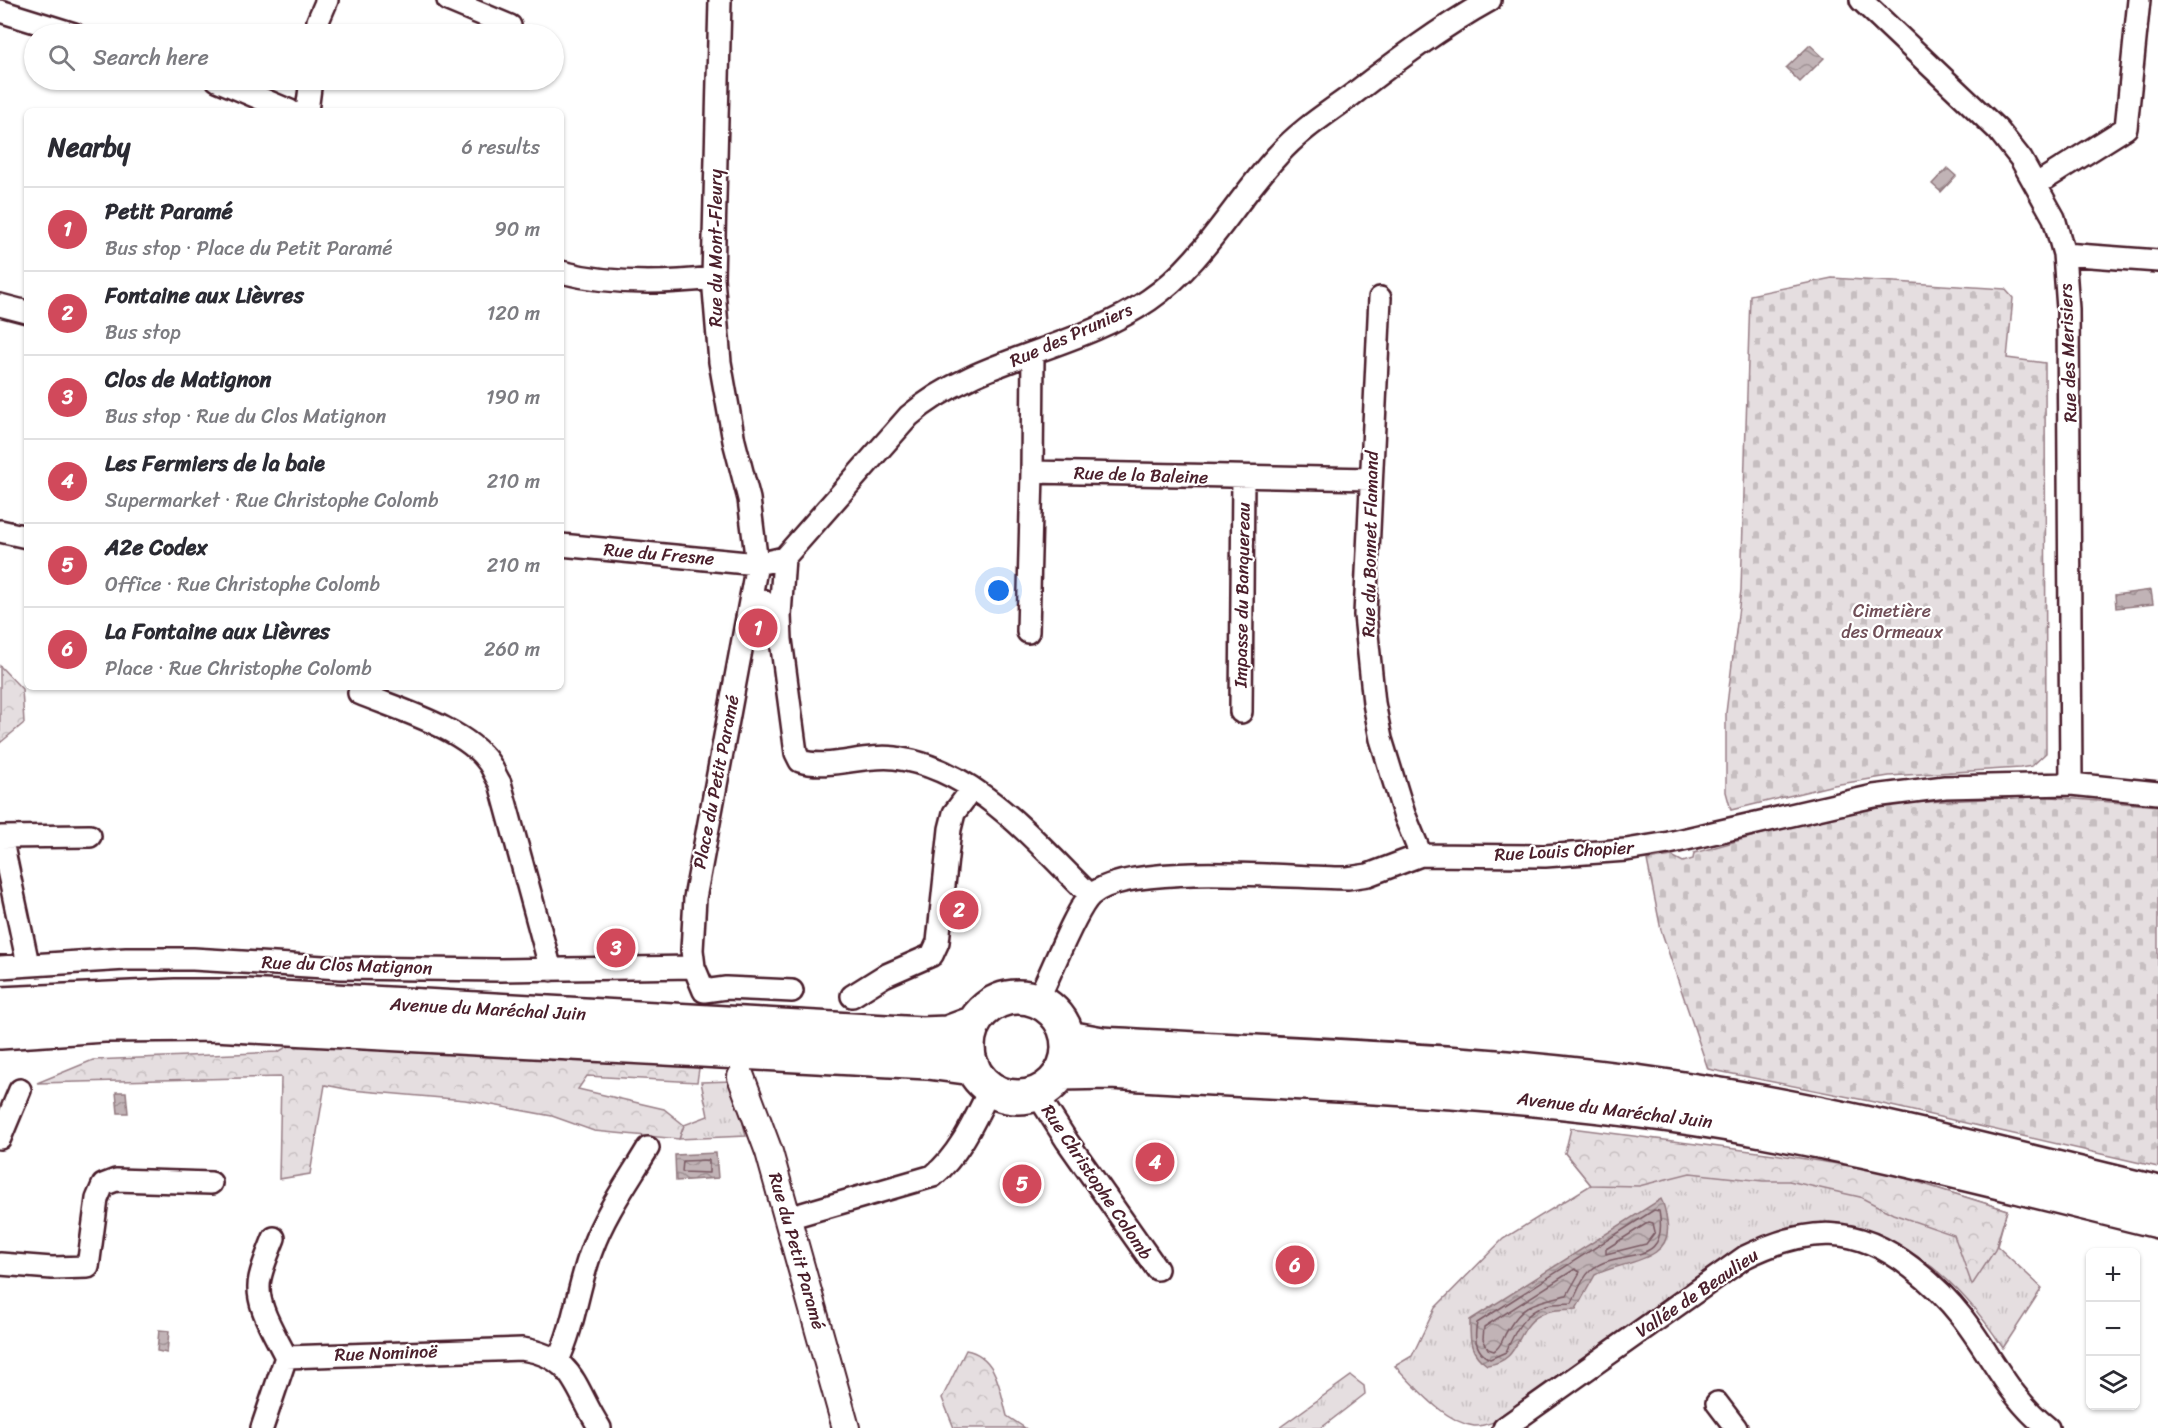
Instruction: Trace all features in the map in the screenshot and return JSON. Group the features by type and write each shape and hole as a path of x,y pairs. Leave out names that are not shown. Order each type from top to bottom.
{"main road":[{"name":"Avenue du Maréchal Juin","path":"0,1004 153,996 246,996 922,1034 947,1033 974,1023"},
{"path":"1025,997 1037,1000 1057,1016 1068,1038 1069,1050 1062,1073 1051,1085 1037,1094 1008,1096 982,1078 968,1046 974,1023 990,1005 1001,1000 1025,997"},
{"name":"Avenue du Maréchal Juin","path":"0,1032 104,1025 214,1023 928,1062 982,1078"},
{"name":"Avenue du Maréchal Juin","path":"1068,1038 1102,1044 1554,1073 1667,1086 1778,1104 1885,1126 2158,1193"},
{"name":"Avenue du Maréchal Juin","path":"1062,1073 1110,1072 1510,1096 1663,1114 1781,1134 1925,1164 2158,1221"}],"street":[{"path":"318,24 327,0"},
{"path":"448,0 505,24"},
{"name":"Rue du Mont-Fleury","path":"720,0 713,278 720,362 734,441 749,499 758,564"},
{"name":"Rue des Pruniers","path":"784,558 909,416 928,400 952,386 1101,326 1148,300 1185,271 1278,154 1308,127 1413,49 1490,0"},
{"name":"Rue des Merisiers","path":"1861,0 1998,130 2037,184 2054,218 2064,254 2070,390 2071,784"},
{"path":"2037,184 2126,128 2139,0"},
{"path":"0,11 42,24"},
{"path":"241,90 283,108"},
{"path":"307,108 310,90"},
{"path":"2064,254 2158,261"},
{"path":"564,273 592,280 657,283 713,278"},
{"name":"Rue du Bonnet Flamand","path":"1380,298 1365,615 1374,703 1381,739 1401,804 1421,855"},
{"path":"0,305 24,311"},
{"path":"1028,632 1033,352"},
{"name":"Rue de la Baleine","path":"1032,472 1371,479"},
{"name":"Impasse du Banquereau","path":"1241,712 1243,477"},
{"path":"0,531 24,536"},
{"name":"Rue du Fresne","path":"564,545 758,564"},
{"path":"758,564 784,558 780,615 781,640 796,753 800,761 832,762 882,756 932,768 972,789 1003,811 1090,895 1073,924 1037,1000"},
{"name":"Place du Petit Paramé","path":"694,967 692,948 701,861 758,564"},
{"path":"752,599 762,600 780,615"},
{"path":"359,693 446,729 471,745 488,761 500,783 551,970"},
{"name":"Rue Louis Chopier","path":"1090,895 1120,881 1149,875 1348,878 1368,875 1421,855 1534,856 1606,852 1669,843 1874,796 1945,787 2071,784 2158,793"},
{"path":"852,996 884,976 932,955 938,942 950,829 954,813 972,789"},
{"path":"28,964 1,837 90,836"},
{"name":"Rue du Clos Matignon","path":"0,967 28,964 193,959 340,968 551,970 694,967"},
{"path":"694,967 704,991 726,988 792,992"},
{"name":"Rue du Petit Paramé","path":"741,1077 758,1116 846,1428"},
{"path":"788,1218 933,1176 946,1166 964,1138 982,1078"},
{"path":"0,1138 20,1090"},
{"name":"Rue Christophe Colomb","path":"1037,1094 1059,1130 1157,1269"},
{"path":"600,1428 572,1377 558,1359 567,1341 581,1278 593,1246 648,1148"},
{"path":"0,1264 52,1268 88,1267 97,1199 104,1185 116,1180 211,1183"},
{"name":"Vallée de Beaulieu","path":"1504,1428 1745,1257 1789,1239 1824,1234 1850,1235 1872,1242 1898,1258 1930,1283 1961,1316 2011,1392 2031,1415 2048,1428"},
{"path":"262,1428 286,1357 265,1312 259,1293 260,1279 274,1238"},
{"name":"Rue Nominoë","path":"286,1357 522,1348 539,1351 558,1359"},
{"path":"1717,1403 1736,1428"}],"green space":[{"name":"Cimetière des Ormeaux","path":"1832,278 2005,289 2013,298 2007,358 2045,363 2046,753 2032,766 1889,776 1834,785 1731,810 1726,792 1726,713 1741,590 1750,295"},
{"path":"0,666 22,689 24,723 0,743"},
{"path":"2040,796 2158,806 2158,1167 1874,1102 1708,1069 1661,930 1647,860 1672,856 1683,862 1693,859 1694,853 1816,819 1907,803"},
{"path":"288,1046 449,1046 700,1062 697,1082 587,1076 578,1089 664,1109 684,1125 679,1139 594,1131 552,1116 465,1100 351,1090 325,1085 310,1174 279,1179 281,1077 37,1083 93,1060 278,1052"},
{"path":"733,1081 746,1136 679,1139 684,1125 708,1116 701,1082"},
{"path":"1571,1128 1774,1154 1882,1171 2007,1210 1995,1250 1972,1285 1954,1235 1893,1214 1860,1197 1789,1181 1763,1181 1690,1173 1639,1186 1591,1185 1565,1153"},
{"path":"1565,1153 1882,1171 2007,1210 1997,1246 2042,1288 2003,1348 1964,1297 1942,1275 1917,1256 1891,1241 1862,1230 1831,1225 1793,1226 1751,1243 1497,1421 1477,1426 1463,1423 1441,1411 1395,1366 1412,1356 1435,1308 1503,1239 1591,1185"},
{"path":"966,1350 976,1353 991,1367 999,1385 1007,1416 1025,1428 954,1428 942,1398"},
{"path":"1351,1376 1364,1386 1365,1394 1321,1428 1279,1428"}],"water":[{"path":"1810,45 1824,58 1800,82 1786,68"},
{"path":"1947,168 1956,176 1941,192 1932,184"},
{"path":"2151,590 2153,604 2116,608 2115,595"},
{"path":"116,1092 126,1092 128,1113 118,1113"},
{"path":"716,1153 718,1178 676,1181 675,1155"},
{"path":"1661,1199 1667,1222 1667,1235 1662,1246 1654,1253 1595,1275 1576,1309 1550,1311 1536,1318 1528,1325 1513,1350 1499,1362 1487,1365 1477,1356 1472,1346 1470,1320"},
{"path":"159,1330 169,1331 167,1353 157,1351"}],"place":[{"name":"Petit Paramé","path":"758,628"},
{"name":"Fontaine aux Lièvres","path":"959,910"},
{"name":"Clos de Matignon","path":"616,948"},
{"name":"Les Fermiers de la baie","path":"1155,1162"},
{"name":"A2e Codex","path":"1022,1184"},
{"name":"La Fontaine aux Lièvres","path":"1295,1265"}]}
